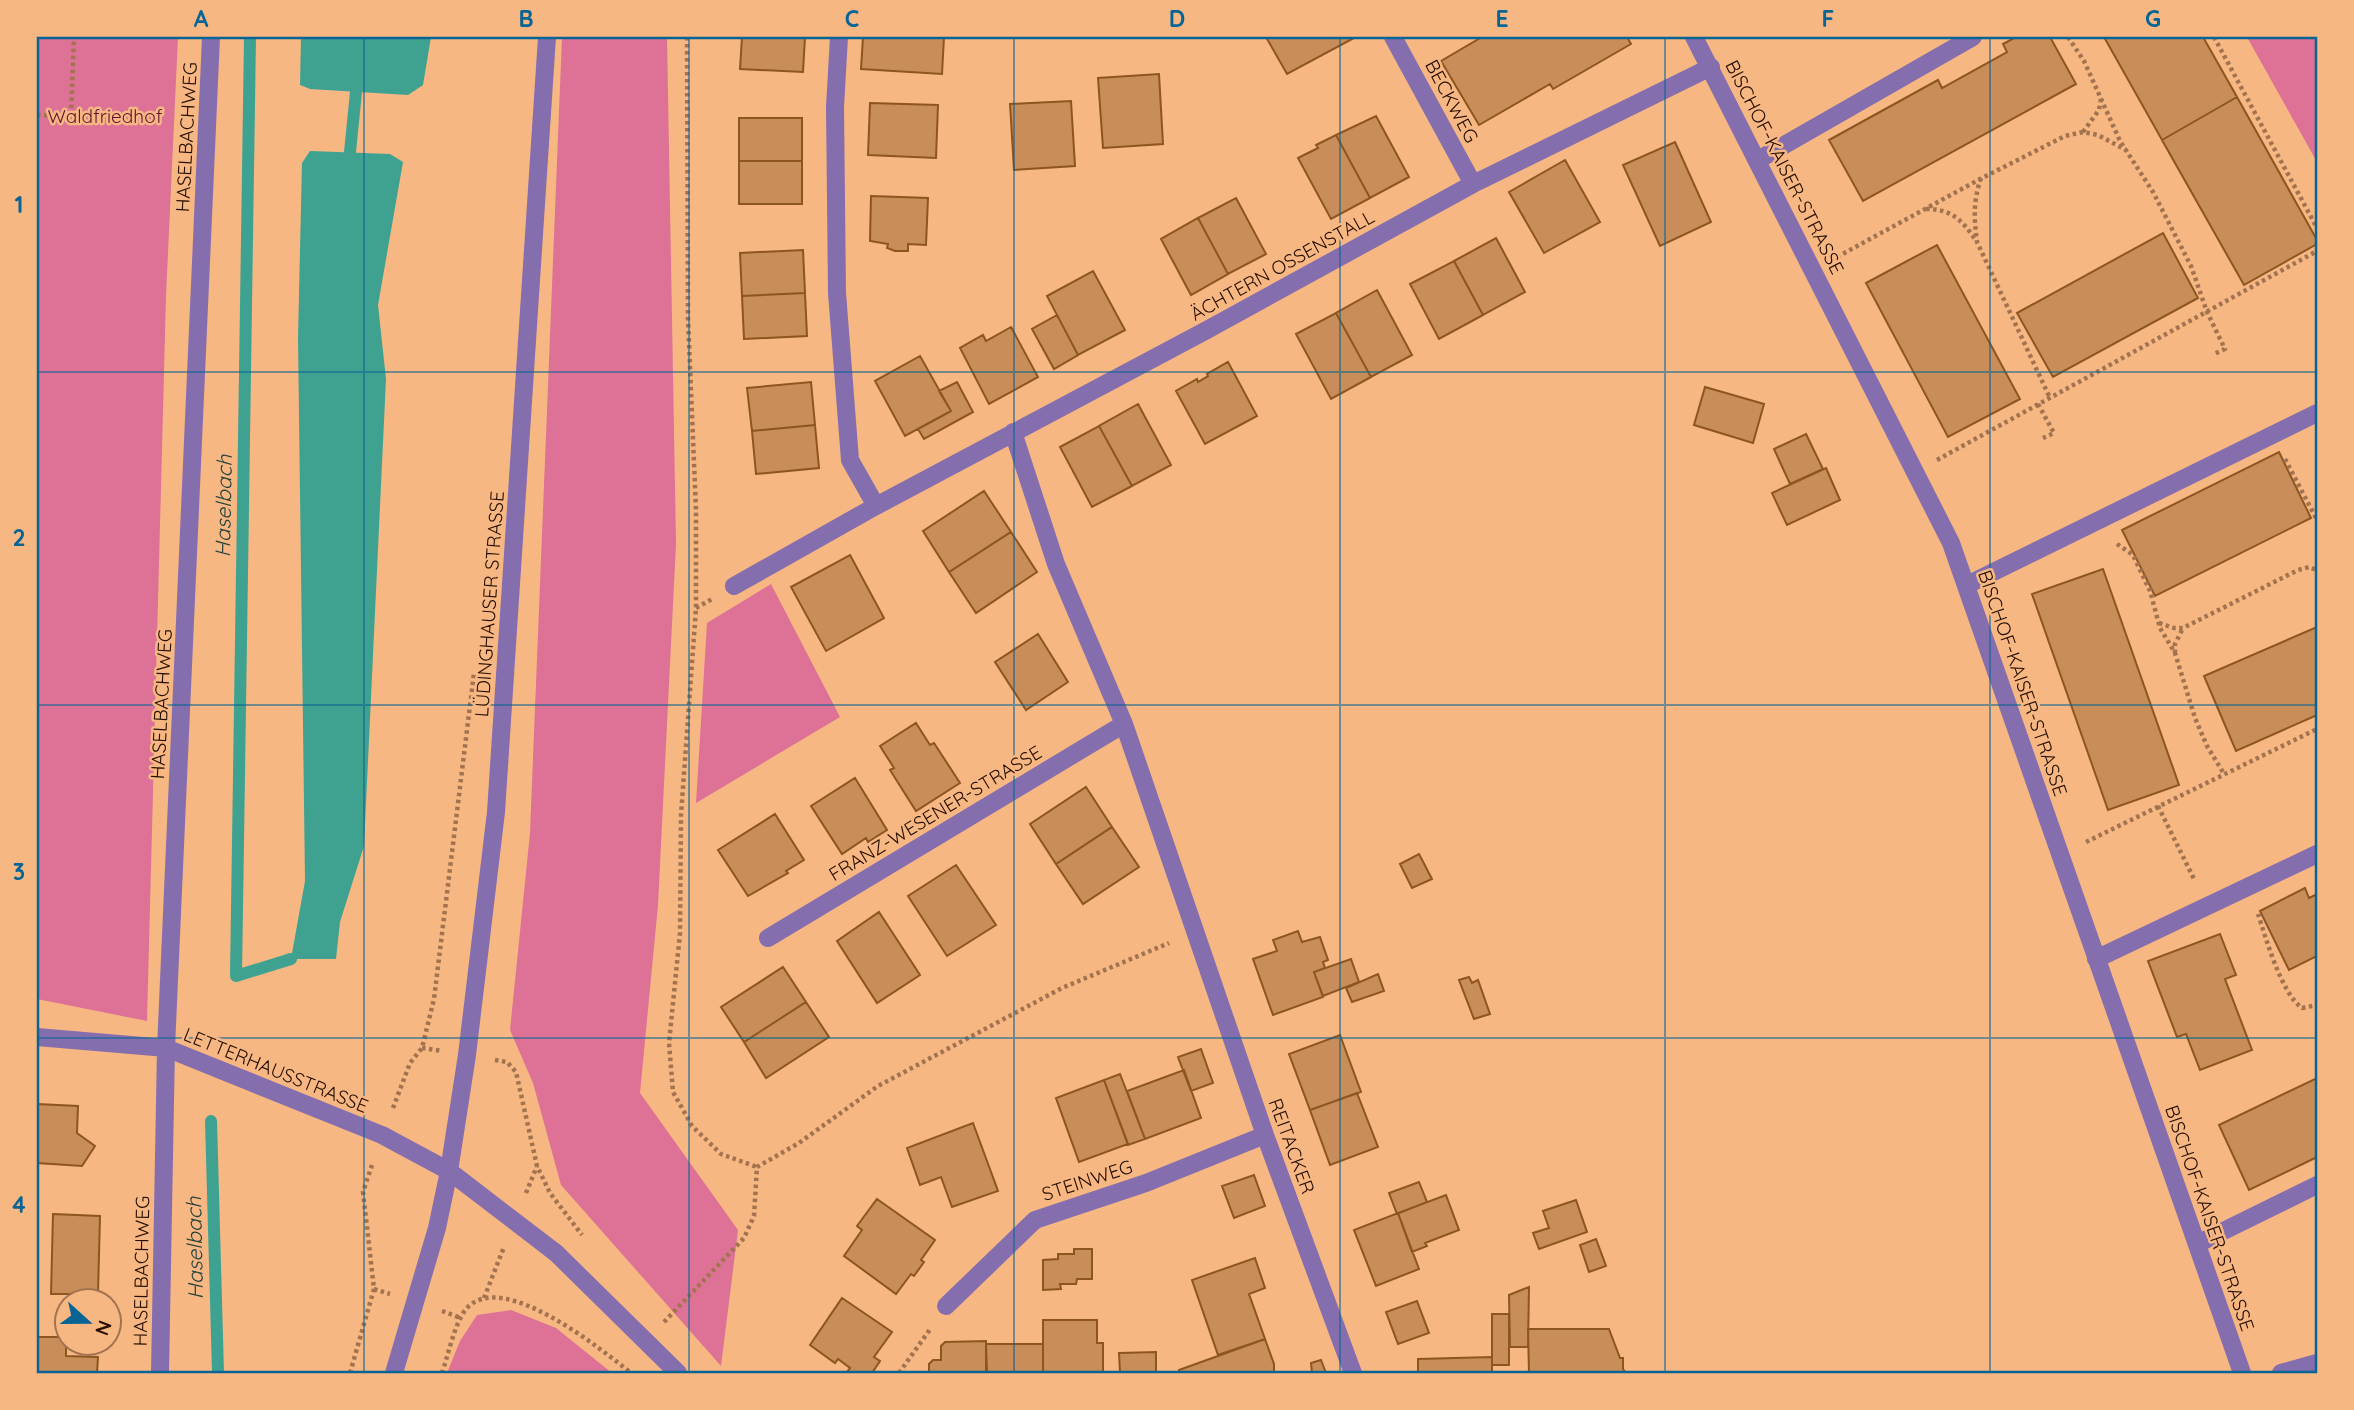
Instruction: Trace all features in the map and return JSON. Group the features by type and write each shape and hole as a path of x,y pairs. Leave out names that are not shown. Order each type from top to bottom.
{"street":[{"name":"HASELBACHWEG","path":"160,1373 166,1048 211,37"},
{"name":"LÜDINGHAUSER STRASSE","path":"394,1373 437,1228 449,1171 467,1055 496,811 547,37"},
{"path":"839,37 835,107 836,293 850,460 876,506"},
{"name":"BECKWEG","path":"1393,37 1473,184"},
{"name":"BISCHOF-KAISER-STRASSE","path":"1694,37 1951,543 2242,1373"},
{"path":"1758,160 1973,37"},
{"name":"ÄCHTERN OSSENSTALL","path":"734,586 876,506 1205,331 1473,184 1711,67"},
{"path":"1967,585 2317,414"},
{"path":"1013,432 1056,564 1124,724 1196,931"},
{"name":"FRANZ-WESENER-STRASSE","path":"768,937 1124,724"},
{"path":"2096,959 2317,854"},
{"name":"REITACKER","path":"1196,931 1265,1135 1353,1373"},
{"name":"LETTERHAUSSTRASSE","path":"37,1037 166,1048 382,1135 449,1171"},
{"name":"STEINWEG","path":"946,1306 1035,1220 1146,1183 1265,1135"},
{"path":"449,1171 556,1253 678,1373"},
{"path":"2197,1244 2317,1185"},
{"path":"2281,1373 2317,1363"}],"path":[{"path":"37,114 71,116 74,37"},
{"path":"687,37 688,318 696,510 696,608 681,815 680,933 670,1043 673,1092 692,1126 721,1154 757,1167 799,1143 878,1086 1062,988 1196,931"},
{"path":"2068,37 2084,61 2126,151 2153,192 2191,266 2207,312 2225,349 2214,354"},
{"path":"2214,37 2317,228"},
{"path":"2083,132 2099,110 2101,98"},
{"path":"1814,271 1924,209 2065,136 2083,132 2098,135 2126,151"},
{"path":"1977,242 1973,216 1976,194 1982,178"},
{"path":"1924,209 1941,209 1963,220 1977,242 2050,398"},
{"path":"1915,472 2317,251"},
{"path":"2038,404 2054,433 2043,438"},
{"path":"2272,436 2317,520"},
{"path":"2100,520 2113,541 2133,555 2150,591 2159,623 2175,653 2195,718 2207,746 2224,774"},
{"path":"2159,623 2183,628 2317,563"},
{"path":"2309,567 2317,570"},
{"path":"2175,653 2175,644 2183,628"},
{"path":"351,1373 374,1289 363,1192 410,1063 422,1048 434,999 474,668"},
{"path":"2060,855 2317,729"},
{"path":"2158,806 2207,906"},
{"path":"2247,888 2293,1002 2302,1008 2317,1004"},
{"path":"422,1048 507,1062 516,1072 537,1166 551,1193 590,1242"},
{"path":"661,1326 744,1238 754,1216 757,1167"},
{"path":"442,1373 461,1318 468,1307 484,1298 506,1298 537,1310 586,1337 631,1373"},
{"path":"899,1373 946,1306"}],"green space":[{"name":"Waldfriedhof","path":"37,37 178,37 166,296 147,1021 37,999"},
{"path":"562,37 667,37 676,544 658,905 640,1093 738,1230 721,1366 561,1185 533,1083 510,1030 530,833"},
{"path":"2247,37 2317,37 2317,162"},
{"path":"771,584 840,717 696,803 707,623"},
{"path":"511,1310 556,1328 612,1373 447,1373 460,1341 477,1315"}],"water":[{"path":"301,37 431,37 423,85 408,95 310,89 300,85"},
{"path":"310,151 390,154 403,162 378,305 386,379 364,846 340,922 336,959 291,959 305,881 298,338 302,163"}],"building":[{"path":"742,37 805,37 803,72 740,69"},
{"path":"863,37 944,37 942,74 861,69"},
{"path":"1266,37 1353,37 1354,38 1287,74"},
{"path":"1482,37 1627,37 1631,44 1553,89 1550,84 1479,125 1441,61"},
{"path":"2016,37 2050,37 2076,84 1863,201 1829,140 1938,80 1942,88 2007,52 2003,44"},
{"path":"2104,37 2203,37 2237,97 2162,140"},
{"path":"1159,74 1163,144 1103,148 1098,78"},
{"path":"2237,97 2317,240 2317,244 2244,285 2162,140"},
{"path":"1071,101 1075,166 1014,170 1010,104"},
{"path":"870,103 938,105 936,158 868,155"},
{"path":"1376,116 1409,177 1370,198 1336,135"},
{"path":"739,118 802,118 802,161 739,161"},
{"path":"1336,135 1370,198 1331,219 1298,158"},
{"path":"1675,142 1711,222 1660,246 1623,165"},
{"path":"1565,160 1600,222 1544,253 1509,192"},
{"path":"739,161 802,161 802,204 739,204"},
{"path":"871,196 928,198 926,245 908,244 908,251 895,251 887,248 888,244 870,241"},
{"path":"1236,198 1266,254 1228,274 1198,218"},
{"path":"1198,218 1228,274 1191,295 1161,239"},
{"path":"2163,233 2198,298 2053,377 2017,313"},
{"path":"1496,238 1525,292 1483,315 1454,261"},
{"path":"1937,245 2020,399 1948,437 1866,283"},
{"path":"803,250 805,293 742,296 740,253"},
{"path":"1454,261 1483,315 1439,339 1410,284"},
{"path":"1093,271 1125,330 1078,355 1047,296"},
{"path":"1377,290 1412,355 1371,377 1336,313"},
{"path":"805,293 807,336 744,339 742,296"},
{"path":"1336,313 1371,377 1331,399 1296,334"},
{"path":"1057,315 1078,355 1054,369 1032,329"},
{"path":"1011,327 1038,377 989,404 960,348 983,335 986,341"},
{"path":"920,356 951,411 905,436 875,381"},
{"path":"1228,362 1257,416 1205,444 1176,391 1197,379 1198,382"},
{"path":"811,382 815,425 752,431 747,388"},
{"path":"957,382 973,412 924,439 918,429 951,411 939,391"},
{"path":"1705,387 1764,404 1753,443 1694,425"},
{"path":"1138,404 1171,465 1132,486 1099,426"},
{"path":"815,425 819,468 756,474 752,431"},
{"path":"1099,426 1132,486 1092,507 1060,447"},
{"path":"1806,434 1823,469 1790,484 1774,449"},
{"path":"2279,452 2311,518 2155,596 2122,530"},
{"path":"1826,468 1840,500 1787,525 1772,493"},
{"path":"984,491 1011,532 949,572 923,531"},
{"path":"1011,532 1037,572 976,613 949,572"},
{"path":"850,555 884,618 826,651 791,587"},
{"path":"2103,569 2179,785 2108,810 2032,594"},
{"path":"2317,627 2317,715 2236,751 2204,676"},
{"path":"1038,634 1068,682 1026,710 995,662"},
{"path":"916,723 930,745 934,743 960,783 916,811 890,770 894,768 880,746"},
{"path":"855,778 887,830 868,842 866,838 842,854 811,806"},
{"path":"1086,787 1112,827 1056,864 1030,824"},
{"path":"775,814 804,860 786,871 788,873 748,896 718,850"},
{"path":"1112,827 1139,867 1083,904 1056,864"},
{"path":"1419,854 1432,879 1412,888 1400,864"},
{"path":"956,865 996,925 947,956 908,896"},
{"path":"2305,888 2309,898 2317,894 2317,956 2289,970 2260,911"},
{"path":"879,912 920,975 877,1003 837,941"},
{"path":"1298,931 1302,942 1320,937 1328,960 1323,962 1325,968 1314,972 1323,997 1273,1015 1253,959 1277,951 1273,940"},
{"path":"2220,934 2236,975 2225,979 2252,1050 2200,1070 2186,1034 2177,1037 2148,961"},
{"path":"1351,959 1359,982 1323,996 1314,972"},
{"path":"783,967 806,1002 744,1042 721,1007"},
{"path":"1378,974 1384,991 1352,1002 1346,988"},
{"path":"1469,977 1472,983 1478,980 1490,1014 1474,1019 1459,980"},
{"path":"806,1002 829,1037 766,1078 744,1042"},
{"path":"1340,1035 1361,1092 1310,1110 1289,1054"},
{"path":"1201,1049 1213,1083 1191,1091 1178,1057"},
{"path":"1184,1070 1201,1118 1145,1139 1127,1091"},
{"path":"1120,1074 1145,1139 1128,1145 1104,1080"},
{"path":"2317,1078 2317,1157 2249,1190 2219,1125"},
{"path":"1104,1080 1128,1144 1079,1162 1056,1098"},
{"path":"1357,1093 1378,1147 1330,1165 1310,1110"},
{"path":"37,1104 78,1106 77,1133 95,1146 82,1166 37,1163"},
{"path":"973,1123 998,1191 952,1207 941,1177 920,1185 907,1148"},
{"path":"1254,1175 1265,1206 1234,1218 1222,1186"},
{"path":"1419,1182 1427,1202 1397,1214 1389,1193"},
{"path":"1446,1195 1459,1230 1425,1243 1427,1246 1412,1252 1398,1213"},
{"path":"877,1199 935,1240 914,1276 911,1274 896,1294 844,1256 862,1230 857,1226"},
{"path":"1576,1200 1587,1232 1539,1249 1533,1233 1549,1228 1543,1211"},
{"path":"1398,1213 1419,1269 1376,1286 1354,1230"},
{"path":"53,1214 100,1216 98,1288 52,1288 51,1294"},
{"path":"1596,1239 1606,1266 1589,1272 1580,1245"},
{"path":"1074,1249 1092,1249 1092,1279 1077,1279 1076,1284 1060,1284 1061,1289 1043,1290 1043,1260 1058,1259 1058,1254 1074,1254"},
{"path":"1255,1258 1265,1288 1249,1294 1265,1339 1218,1355 1192,1280"},
{"path":"1529,1287 1528,1347 1510,1347 1509,1295"},
{"path":"842,1298 892,1332 874,1357 880,1361 872,1373 847,1372 850,1368 838,1359 835,1363 810,1345"},
{"path":"1417,1301 1429,1333 1398,1344 1386,1312"},
{"path":"1492,1314 1509,1314 1509,1365 1492,1365"},
{"path":"1043,1320 1097,1320 1097,1343 1103,1343 1103,1373 1043,1373"},
{"path":"1528,1329 1609,1329 1620,1358 1623,1358 1623,1369 1626,1373 1529,1373"},
{"path":"37,1337 52,1337 52,1358 98,1358 97,1373 37,1373"},
{"path":"1265,1339 1274,1364 1274,1373 1179,1373 1179,1370"},
{"path":"986,1341 986,1373 929,1373 929,1364 933,1360 941,1360 941,1346 945,1342"},
{"path":"986,1344 1043,1344 1043,1373 987,1373"},
{"path":"1156,1352 1156,1373 1120,1373 1119,1353"},
{"path":"1492,1357 1492,1373 1418,1373 1418,1359"},
{"path":"1321,1360 1326,1373 1312,1373 1311,1363"}],"waterway":[{"name":"Haselbach","path":"250,37 236,976 291,959"},
{"path":"350,152 356,92"},
{"name":"Haselbach","path":"211,1121 218,1373"}]}
